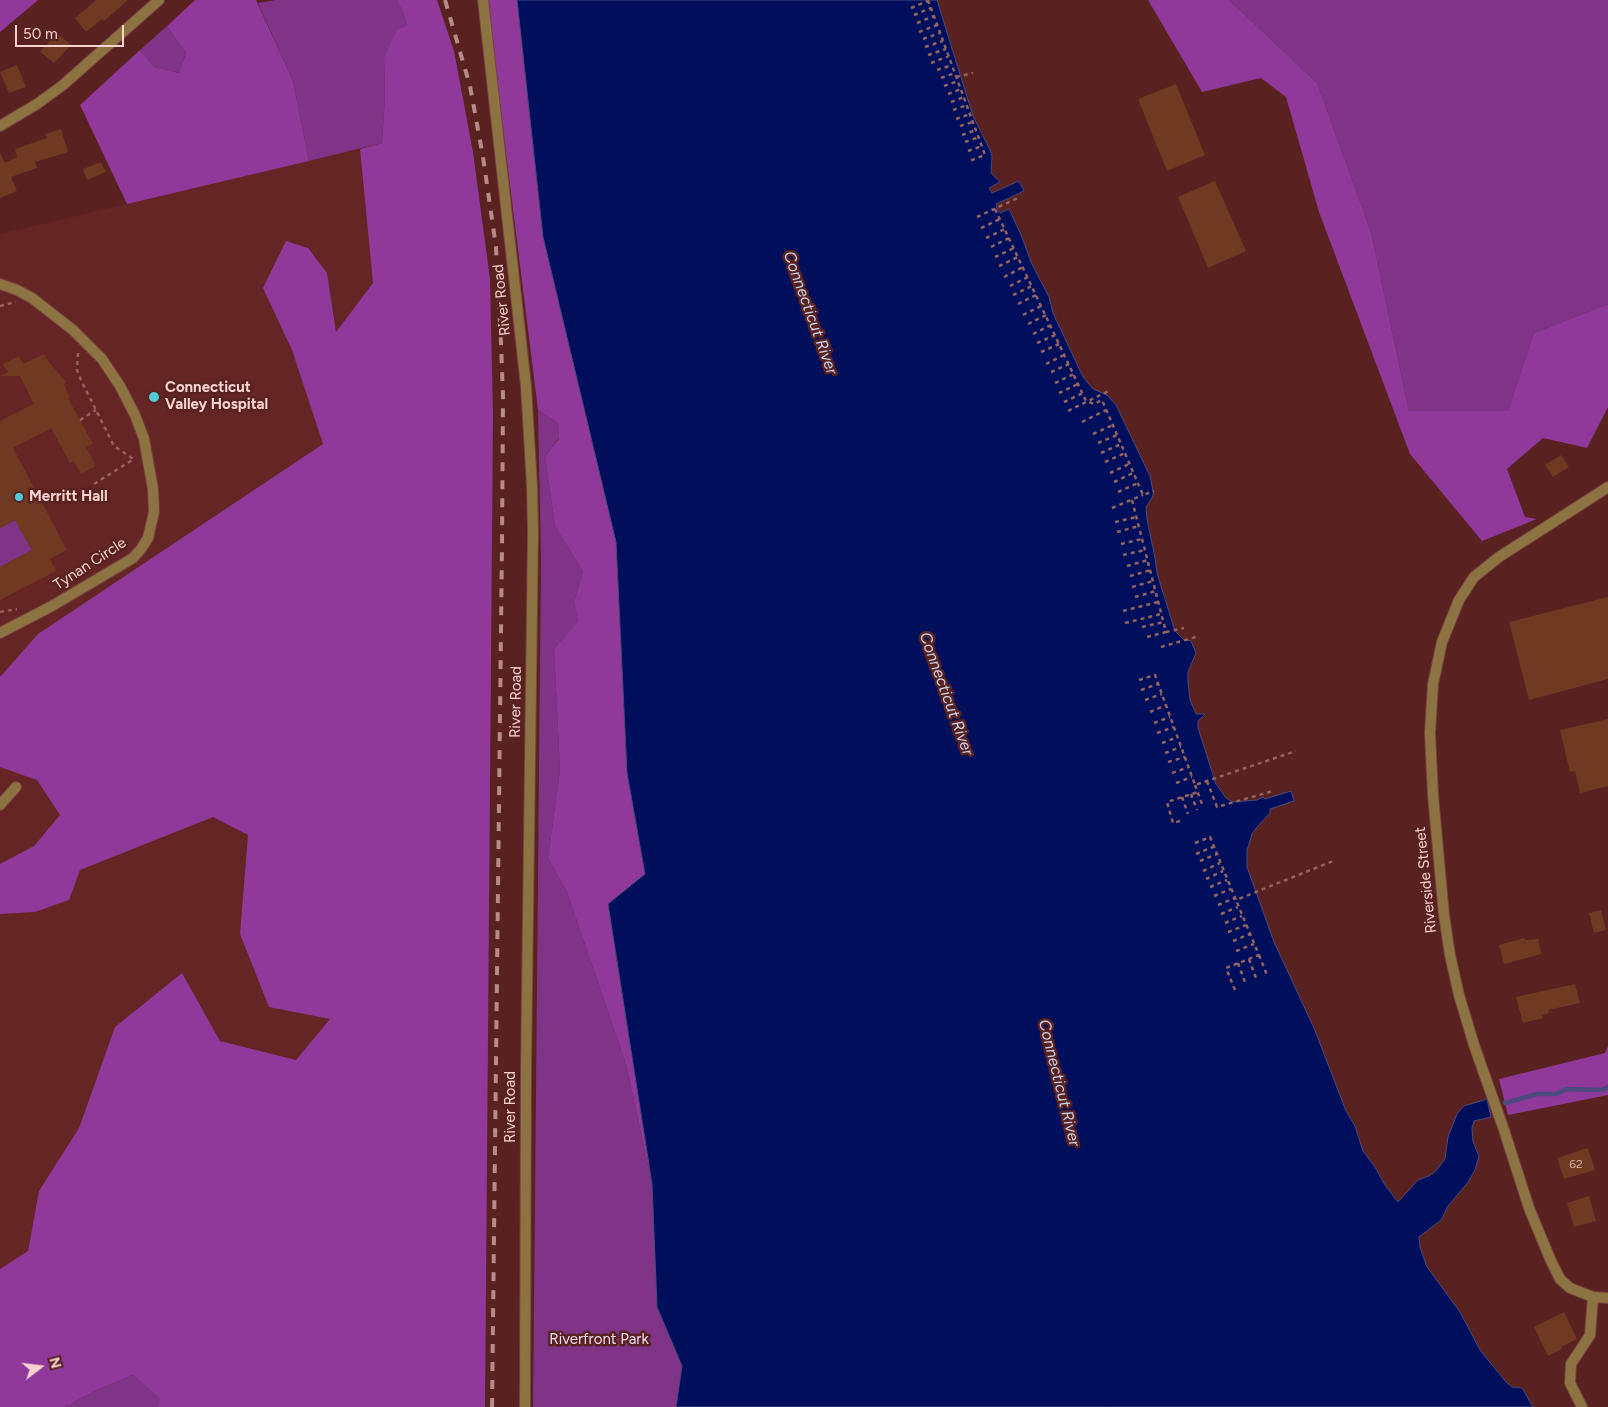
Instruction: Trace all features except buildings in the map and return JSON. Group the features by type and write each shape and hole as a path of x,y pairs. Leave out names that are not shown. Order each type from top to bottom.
{"street":[{"path":"0,126 37,104 63,85 159,0"},
{"name":"River Road","path":"483,0 525,377 532,486 525,1407"},
{"name":"Tynan Circle","path":"0,284 32,298 73,330 102,359 120,386 135,415 144,439 153,489 154,512 148,538 133,558 52,606 0,633"},
{"name":"Riverside Street","path":"1608,487 1499,557 1474,577 1459,600 1442,642 1433,684 1430,733 1433,795 1444,915 1459,995 1529,1208 1550,1261 1560,1278 1570,1288 1593,1297 1608,1298"},
{"path":"0,805 16,787"},
{"path":"1582,1407 1570,1383 1571,1364 1590,1335 1593,1297"}],"path":[{"path":"910,8 928,0 985,155 969,161"},
{"path":"914,15 931,8"},
{"path":"917,23 934,16"},
{"path":"919,32 937,25"},
{"path":"923,39 940,33"},
{"path":"925,47 943,41"},
{"path":"928,55 946,49"},
{"path":"930,63 949,56"},
{"path":"937,70 952,65"},
{"path":"941,78 955,72"},
{"path":"944,86 973,73"},
{"path":"948,94 961,89"},
{"path":"950,102 964,97"},
{"path":"953,110 967,105"},
{"path":"956,119 970,114"},
{"path":"960,126 973,122"},
{"path":"962,135 976,130"},
{"path":"965,142 978,137"},
{"path":"968,151 982,146"},
{"path":"977,217 1020,198"},
{"path":"995,209 1086,401 1094,404 1102,400 1143,496"},
{"path":"981,228 1000,219"},
{"path":"986,238 1004,229"},
{"path":"991,247 1009,238"},
{"path":"995,257 1014,248"},
{"path":"999,266 1018,257"},
{"path":"1004,277 1023,267"},
{"path":"1010,286 1028,277"},
{"path":"1013,295 1032,286"},
{"path":"1018,304 1036,295"},
{"path":"1023,315 1041,306"},
{"path":"1028,324 1046,315"},
{"path":"1033,334 1050,325"},
{"path":"1037,343 1055,335"},
{"path":"1041,352 1059,344"},
{"path":"78,352 77,370 114,446 136,460 94,484"},
{"path":"1046,364 1064,355"},
{"path":"1052,372 1069,364"},
{"path":"1055,383 1074,374"},
{"path":"1059,393 1078,384"},
{"path":"1068,411 1111,390"},
{"path":"1064,402 1083,393"},
{"path":"80,420 96,410"},
{"path":"1082,422 1106,410"},
{"path":"1093,434 1113,425"},
{"path":"1098,443 1117,434"},
{"path":"1101,453 1121,444"},
{"path":"1105,462 1125,453"},
{"path":"1110,473 1129,464"},
{"path":"1114,482 1133,473"},
{"path":"1118,492 1138,483"},
{"path":"1112,508 1154,491"},
{"path":"1132,500 1166,632"},
{"path":"1115,522 1137,516"},
{"path":"1117,532 1139,526"},
{"path":"1121,544 1142,539"},
{"path":"1123,555 1145,550"},
{"path":"1126,566 1148,560"},
{"path":"1130,576 1150,570"},
{"path":"1132,587 1153,581"},
{"path":"1134,597 1156,591"},
{"path":"1123,610 1158,602"},
{"path":"0,612 19,609"},
{"path":"1125,623 1161,614"},
{"path":"1142,627 1164,622"},
{"path":"1147,637 1184,628"},
{"path":"1161,647 1199,636"},
{"path":"1139,680 1155,675 1202,804"},
{"path":"1141,690 1158,684"},
{"path":"1145,700 1162,694"},
{"path":"1150,712 1166,705"},
{"path":"1154,723 1170,717"},
{"path":"1157,734 1174,727"},
{"path":"1162,743 1178,737"},
{"path":"1165,753 1181,747"},
{"path":"1195,785 1296,751"},
{"path":"1168,762 1185,756"},
{"path":"1172,774 1189,767"},
{"path":"1176,783 1192,777"},
{"path":"1208,781 1217,807 1273,792"},
{"path":"1180,821 1173,823 1167,802 1198,792"},
{"path":"1191,794 1197,810"},
{"path":"1182,797 1188,814"},
{"path":"1195,843 1210,837 1267,975"},
{"path":"1196,854 1214,846"},
{"path":"1200,861 1217,854"},
{"path":"1218,905 1333,861"},
{"path":"1204,871 1220,863"},
{"path":"1206,879 1224,871"},
{"path":"1210,887 1228,880"},
{"path":"1214,896 1231,889"},
{"path":"1221,914 1238,907"},
{"path":"1226,923 1242,916"},
{"path":"1228,932 1246,925"},
{"path":"1233,941 1250,934"},
{"path":"1236,951 1254,944"},
{"path":"1235,990 1226,968 1259,955"},
{"path":"1249,959 1258,981"},
{"path":"1238,963 1246,985"}],"shaded area":[{"path":"0,0 38,0 0,32"},
{"path":"195,0 256,0 293,81 309,161 127,204 80,105 140,50 154,67 179,73 186,53 167,26"},
{"path":"396,0 437,0 454,51 473,152 490,279 493,414 485,1407 158,1407 161,1399 133,1375 97,1390 65,1407 0,1407 0,1269 28,1251 39,1191 79,1128 115,1027 182,973 220,1041 296,1060 330,1019 269,1007 240,934 248,835 213,817 80,870 69,900 35,912 0,914 0,864 34,846 60,815 37,780 0,767 0,677 38,634 323,444 292,350 263,288 286,241 308,248 327,273 336,332 373,283 360,149 382,143 385,97 384,58 397,29 407,26 403,11"},
{"path":"487,0 517,0 543,237 616,542 627,773 645,874 608,904 652,1184 626,1064 567,892 548,858 560,770 554,649 579,621 574,602 583,572 555,526 545,456 559,439 558,423 538,410"},
{"path":"1148,0 1229,0 1317,83 1371,232 1409,411 1508,411 1534,333 1608,304 1608,407 1587,448 1543,438 1507,469 1525,517 1537,519 1482,541 1410,454 1319,212 1286,97 1261,78 1202,92"},
{"name":"Connecticut Valley Hospital","path":"360,149 373,283 336,332 327,273 263,288 292,350 323,444 38,634 0,677 0,234"},
{"path":"0,767 37,780 60,815 34,846 0,864"},
{"path":"213,817 248,835 240,934 331,1019 296,1060 220,1041 182,973 115,1027 79,1128 39,1191 28,1251 0,1269 0,914 35,912 80,870"},
{"path":"1608,1046 1608,1095 1508,1115 1499,1079 1605,1053"}],"green space":[{"path":"276,0 396,0 403,11 407,26 384,58 385,97 382,143 309,161 293,81 258,3"},
{"path":"1229,0 1608,0 1608,304 1534,333 1508,411 1409,411 1371,232 1317,83"},
{"path":"167,26 186,53 179,73 154,67 140,50"},
{"name":"Riverfront Park","path":"538,410 558,423 559,438 545,456 555,526 583,572 574,602 580,621 554,649 560,770 548,858 567,892 626,1064 652,1184 657,1307 682,1366 676,1407 533,1407 541,559"},
{"path":"15,520 32,550 0,567 0,528"},
{"path":"133,1375 162,1399 158,1407 65,1407 97,1390"}],"water":[{"name":"Connecticut River","path":"517,0 937,0 973,116 992,156 991,173 1000,182 989,188 992,193 1019,181 1024,191 996,204 997,208 1000,213 1009,209 1031,262 1049,297 1053,313 1083,377 1093,389 1107,395 1116,405 1150,476 1153,496 1146,507 1157,573 1175,631 1184,640 1191,641 1196,653 1188,672 1190,700 1196,714 1205,714 1198,721 1198,728 1216,784 1226,798 1233,802 1257,800 1263,797 1265,799 1291,791 1294,801 1270,809 1270,813 1252,834 1247,850 1247,867 1274,942 1314,1028 1346,1111 1355,1126 1363,1151 1398,1202 1418,1180 1436,1171 1445,1159 1448,1137 1457,1114 1464,1106 1487,1099 1491,1117 1474,1121 1472,1128 1473,1142 1479,1156 1475,1170 1468,1182 1448,1206 1441,1220 1419,1237 1420,1247 1427,1267 1460,1312 1480,1350 1506,1382 1512,1387 1522,1388 1533,1407 676,1407 682,1366 657,1307 652,1184 608,904 645,874 627,773 616,542 543,237"}],"waterway":[{"path":"1505,1103 1537,1094 1556,1094 1567,1089 1602,1090 1608,1087"}],"railway":[{"path":"445,0 470,86 483,157 496,247 503,397 492,1407"}],"place":[{"name":"Connecticut Valley Hospital","path":"154,397"},
{"name":"Merritt Hall","path":"19,497"}]}
